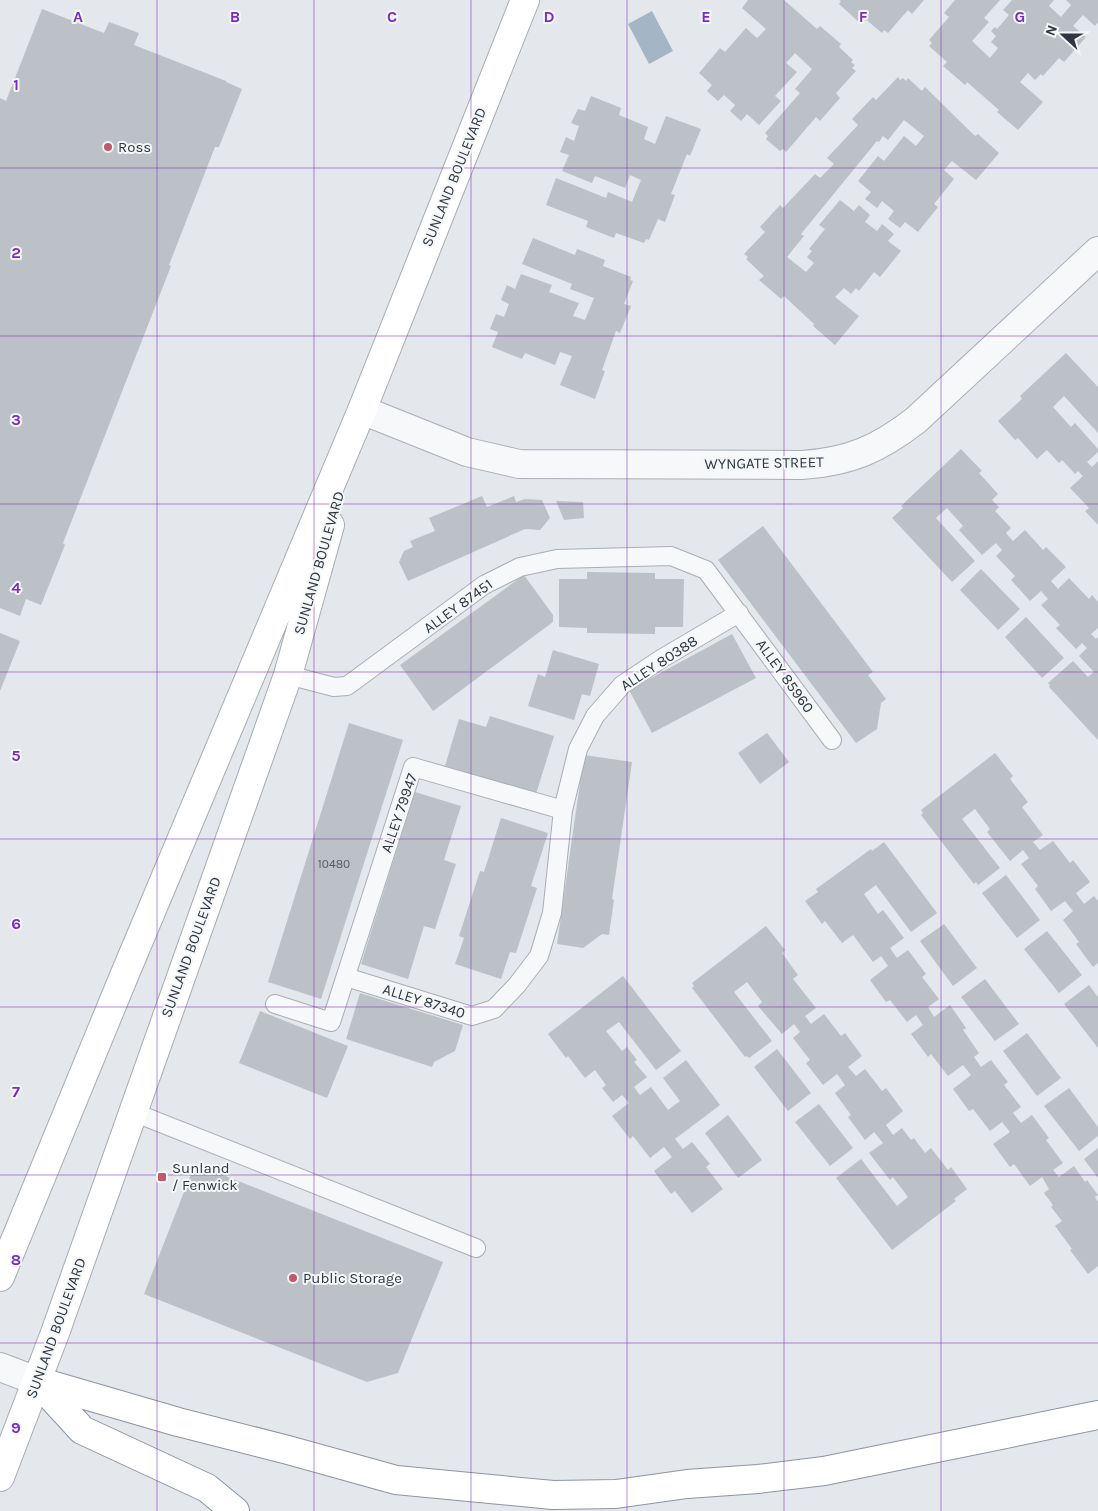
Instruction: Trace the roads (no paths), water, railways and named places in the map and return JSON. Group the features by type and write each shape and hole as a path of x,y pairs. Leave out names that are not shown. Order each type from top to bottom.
{"main road":[{"name":"SUNLAND BOULEVARD","path":"0,1277 362,410 525,0"},
{"name":"SUNLAND BOULEVARD","path":"0,1477 38,1380 288,675 362,410"},
{"path":"38,1380 178,1422 396,1480 553,1495 616,1494 687,1484 758,1479 824,1471 1098,1415"},
{"path":"38,1380 82,1430 207,1488 236,1511"}],"street":[{"name":"WYNGATE STREET","path":"362,410 467,452 519,464 822,464 856,456 871,450 916,420 1098,250"},
{"path":"0,1367 38,1380"}],"lane":[{"name":"ALLEY 87451","path":"288,675 334,687 347,686 484,585 520,567 557,559 671,556 706,570 739,613"},
{"name":"ALLEY 85960","path":"739,613 832,740"},
{"name":"ALLEY 80388","path":"563,810 578,750 595,716 622,685 739,613"},
{"name":"ALLEY 79947","path":"346,977 413,768 563,810"},
{"name":"ALLEY 87340","path":"346,977 472,1016 494,1009 517,985 539,956 552,913 563,810"},
{"path":"275,1004 332,1022 346,977"},
{"path":"133,1112 476,1248"}],"water":[{"path":"652,11 673,51 649,64 628,24"}],"place":[{"name":"Ross","path":"108,147"},
{"name":"Sunland / Fenwick","path":"162,1177"},
{"name":"Public Storage","path":"293,1278"}]}
